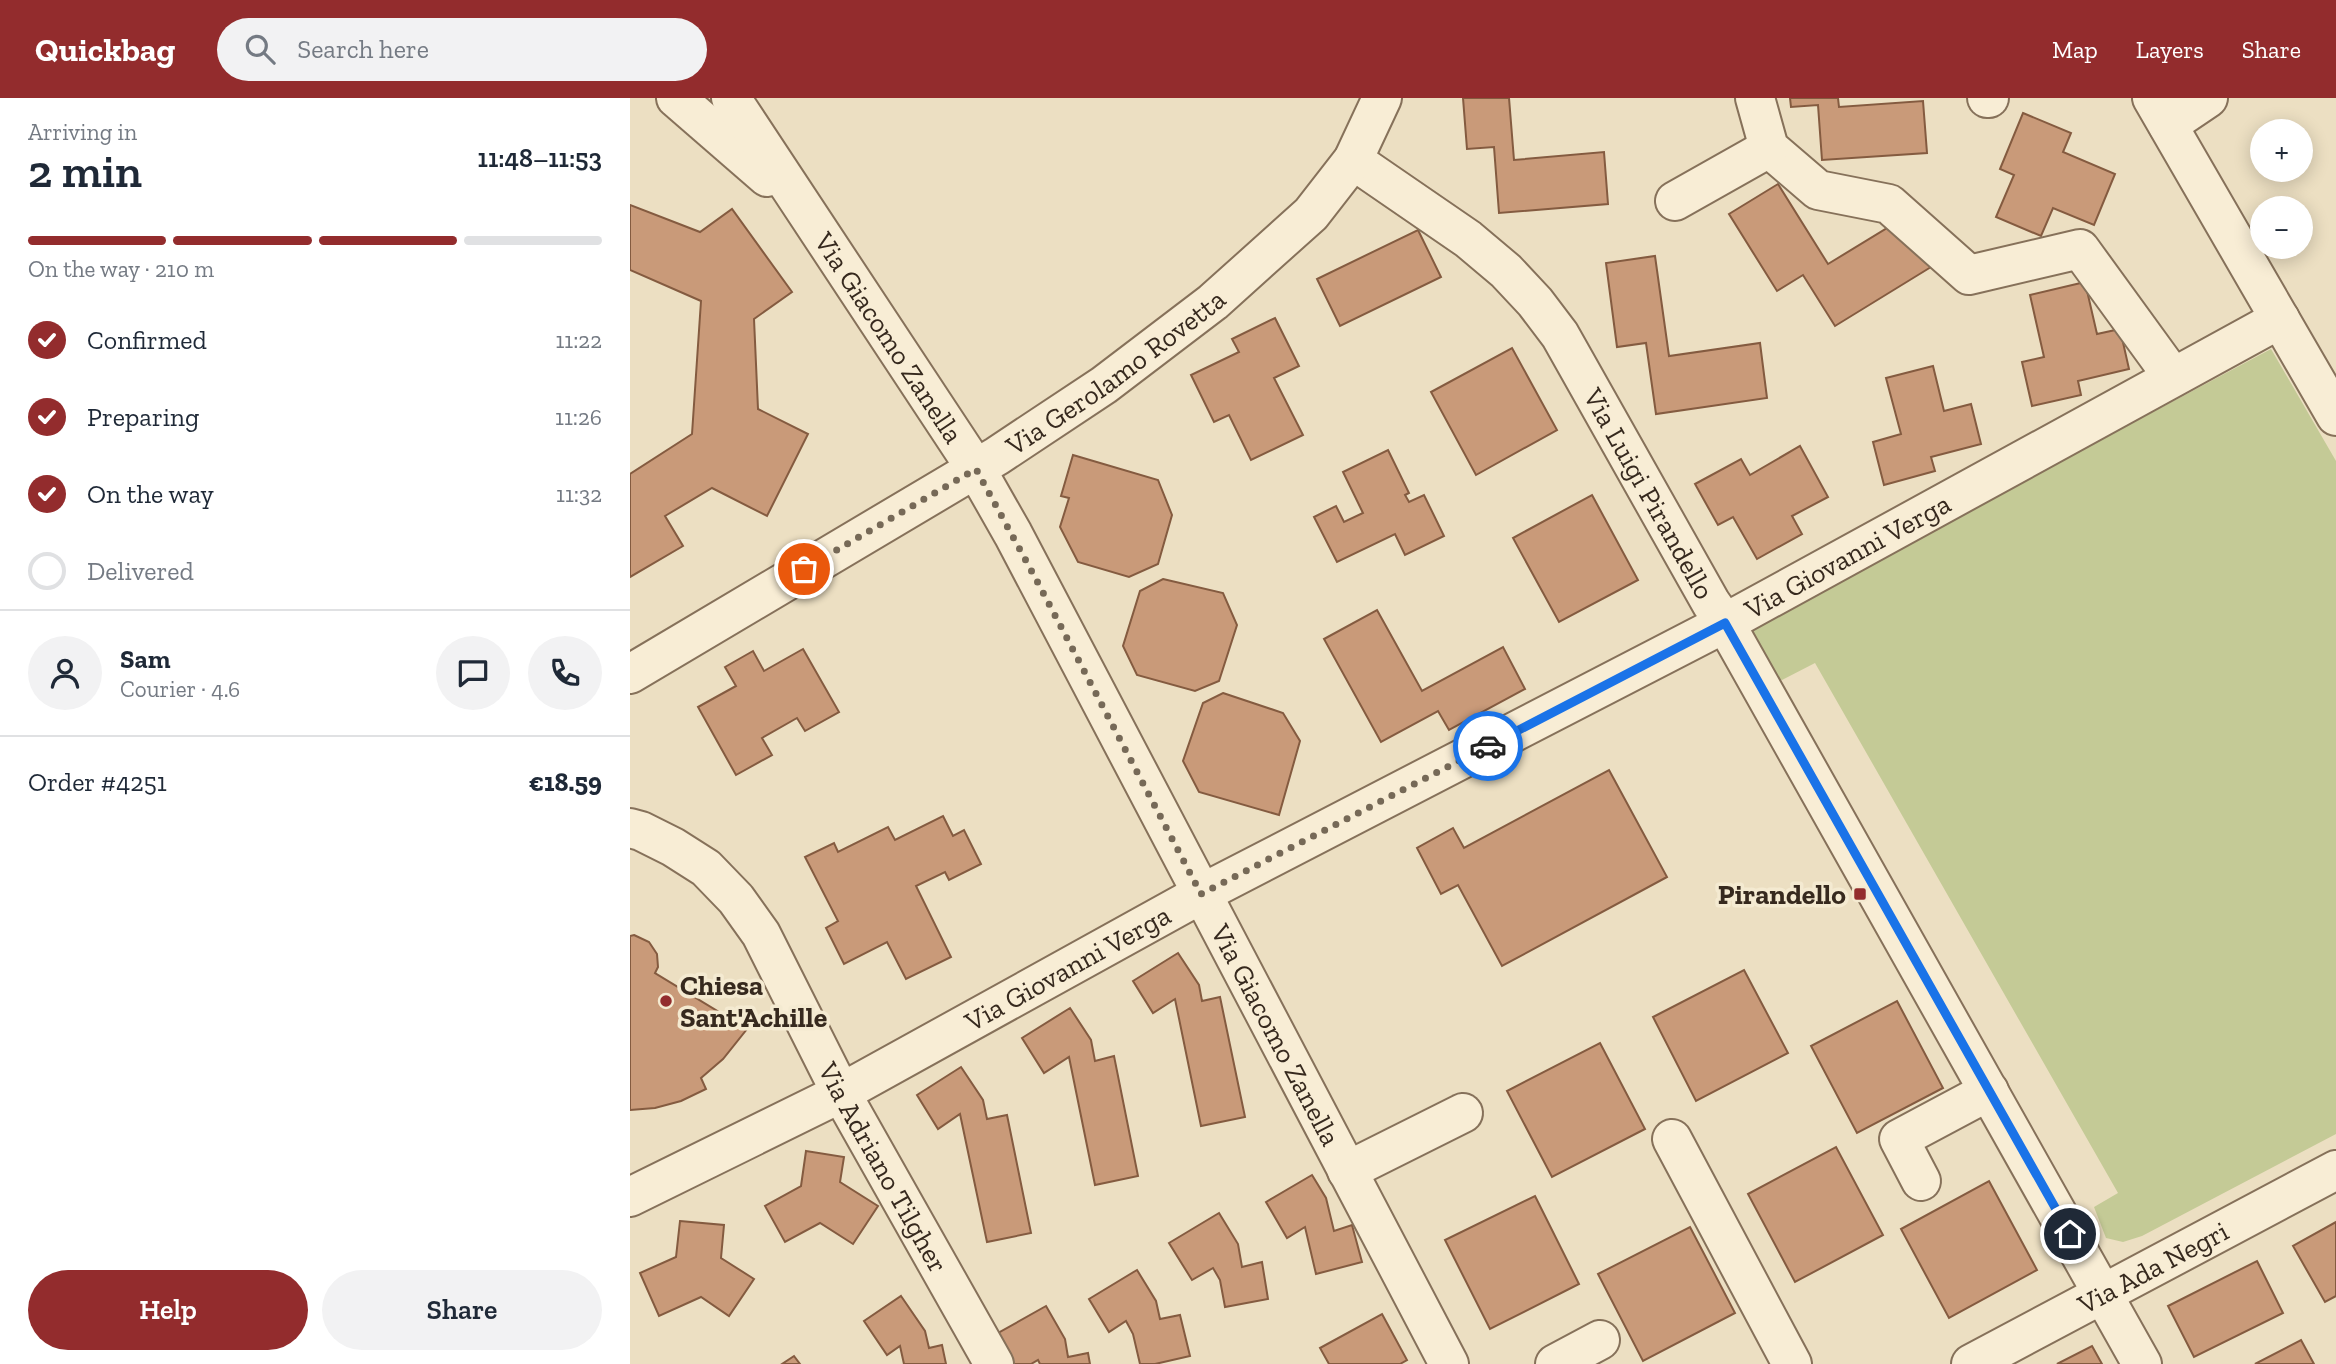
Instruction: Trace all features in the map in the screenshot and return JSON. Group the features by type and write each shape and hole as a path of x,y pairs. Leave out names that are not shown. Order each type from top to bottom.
{"street":[{"path":"677,98 805,209"},
{"name":"Via Giacomo Zanella","path":"731,98 976,469 1449,1364"},
{"name":"Via Gerolamo Rovetta","path":"630,674 976,469 1104,385 1213,302 1311,214 1353,160 1382,98"},
{"path":"1755,98 1769,148 1818,191 1889,204 1969,275 2080,248 2173,377"},
{"path":"2208,98 2160,112 2336,416"},
{"path":"1675,201 1769,148"},
{"name":"Via Luigi Pirandello","path":"1353,160 1468,239 1506,271 1535,302 1560,335 2142,1364"},
{"name":"Via Giovanni Verga","path":"630,1197 841,1093 1201,894 1725,623 2280,319"},
{"name":"Via Adriano Tilgher","path":"630,828 673,847 706,869 736,899 761,934 841,1093 994,1364"},
{"path":"1922,1181 1899,1139 1989,1091"},
{"path":"1347,1171 1462,1114"},
{"path":"1671,1139 1792,1364"},
{"name":"Via Ada Negri","path":"1970,1364 2336,1170"},
{"path":"1555,1364 1600,1340"}],"green space":[{"path":"2271,349 2336,461 2336,1134 2142,1236 2123,1242 2106,1238 2094,1207 2118,1193 1815,663 1782,680 1767,675 1739,633"}],"building":[{"path":"1463,98 1509,98 1514,160 1604,152 1608,204 1499,213 1494,147 1467,149"},
{"path":"1790,98 1838,98 1839,107 1923,101 1927,153 1822,160 1818,105 1791,107"},
{"path":"2023,113 2071,133 2063,152 2115,174 2094,225 2053,208 2041,236 1996,217 2014,175 2000,169"},
{"path":"1778,184 1828,264 1902,219 1931,267 1835,326 1803,275 1777,291 1729,214"},
{"path":"630,205 700,232 732,209 792,292 754,319 758,409 808,434 767,516 712,488 665,516 683,546 630,577 630,474 692,434 701,301 630,270"},
{"path":"1418,230 1441,277 1340,326 1317,279"},
{"path":"1655,256 1669,356 1760,343 1767,398 1656,414 1646,343 1617,347 1606,263"},
{"path":"2085,282 2097,334 2120,329 2129,369 2078,381 2081,395 2032,406 2022,362 2044,357 2030,295"},
{"path":"1275,318 1299,366 1274,378 1303,435 1251,460 1229,415 1214,422 1191,375 1239,352 1232,339"},
{"path":"1512,348 1557,430 1476,475 1431,392"},
{"path":"1933,366 1944,411 1971,404 1981,444 1931,457 1935,471 1884,485 1873,442 1901,434 1886,378"},
{"path":"1800,446 1828,497 1792,516 1802,534 1757,559 1733,517 1718,525 1695,484 1741,459 1750,475"},
{"path":"1388,450 1409,493 1405,495 1409,502 1424,495 1444,536 1405,555 1395,534 1337,562 1314,517 1336,506 1344,522 1363,513 1343,472"},
{"path":"1073,455 1158,480 1172,515 1158,564 1129,577 1078,562 1060,527 1069,498 1061,496"},
{"path":"1592,495 1638,580 1559,622 1513,538"},
{"path":"1163,579 1223,593 1237,625 1219,681 1195,691 1137,675 1123,646 1140,591"},
{"path":"1377,610 1422,691 1503,647 1525,689 1449,730 1438,711 1381,742 1324,639"},
{"path":"803,649 839,712 805,731 797,718 762,738 772,755 736,775 698,707 736,686 725,667 753,651 764,671"},
{"path":"1223,693 1283,713 1300,741 1279,815 1199,792 1183,761 1203,703"},
{"path":"1609,770 1667,877 1502,966 1458,885 1441,894 1417,848 1453,828 1464,848"},
{"path":"943,816 953,836 964,830 981,864 949,880 945,872 916,886 951,957 906,979 887,942 844,964 826,928 838,921 805,857 834,843 838,852 888,827 895,840"},
{"name":"Chiesa Sant'Achille","path":"634,935 649,942 657,954 658,967 655,973 747,1029 723,1059 701,1078 706,1089 681,1101 655,1108 630,1110 630,936"},
{"path":"1178,953 1199,985 1202,1001 1220,997 1245,1117 1201,1126 1175,999 1153,1013 1133,981"},
{"path":"1744,970 1788,1053 1696,1101 1653,1017"},
{"path":"1897,1001 1943,1088 1857,1133 1811,1046"},
{"path":"1070,1008 1091,1040 1095,1061 1114,1056 1138,1176 1095,1185 1069,1057 1044,1073 1022,1038"},
{"path":"1600,1043 1645,1129 1552,1177 1507,1091"},
{"path":"961,1067 983,1100 987,1119 1007,1115 1031,1233 987,1242 960,1114 938,1129 917,1095"},
{"path":"1836,1147 1883,1235 1795,1282 1748,1194"},
{"path":"806,1151 844,1157 840,1182 878,1206 853,1244 820,1223 785,1242 765,1206 801,1186"},
{"path":"1312,1175 1326,1198 1334,1231 1352,1225 1362,1262 1316,1274 1305,1227 1287,1238 1266,1202"},
{"path":"1989,1181 2037,1270 1949,1318 1901,1229"},
{"path":"1535,1196 1579,1284 1490,1329 1445,1240"},
{"path":"1219,1213 1238,1244 1242,1267 1262,1262 1268,1299 1225,1307 1220,1280 1213,1268 1192,1280 1169,1243"},
{"path":"680,1221 724,1225 721,1258 754,1279 729,1316 701,1297 659,1316 640,1273 676,1257"},
{"path":"2336,1222 2336,1296 2325,1302 2293,1246"},
{"path":"1690,1227 1735,1313 1643,1361 1598,1274"},
{"path":"2257,1261 2283,1313 2194,1357 2168,1306"},
{"path":"1137,1270 1156,1301 1160,1319 1180,1315 1190,1356 1155,1364 1140,1364 1133,1334 1126,1321 1109,1332 1089,1299"},
{"path":"901,1296 925,1331 929,1348 942,1345 946,1364 904,1364 900,1346 887,1355 864,1321"},
{"path":"1046,1306 1065,1339 1068,1357 1088,1353 1090,1364 1040,1364 1038,1360 1031,1364 1006,1364 991,1337"},
{"path":"1382,1314 1407,1360 1400,1364 1329,1364 1320,1348"},
{"path":"2301,1340 2314,1364 2255,1364"},
{"path":"2092,1346 2102,1364 2057,1364"},
{"path":"794,1356 800,1364 782,1364"}],"way so far":[{"path":"804,569 976,469 1013,534 1201,894 1488,746"}],"place":[{"name":"Pirandello","path":"1860,894"},
{"name":"Chiesa Sant'Achille","path":"666,1001"}],"route":[{"path":"1488,746 1725,623 2070,1234"}]}
